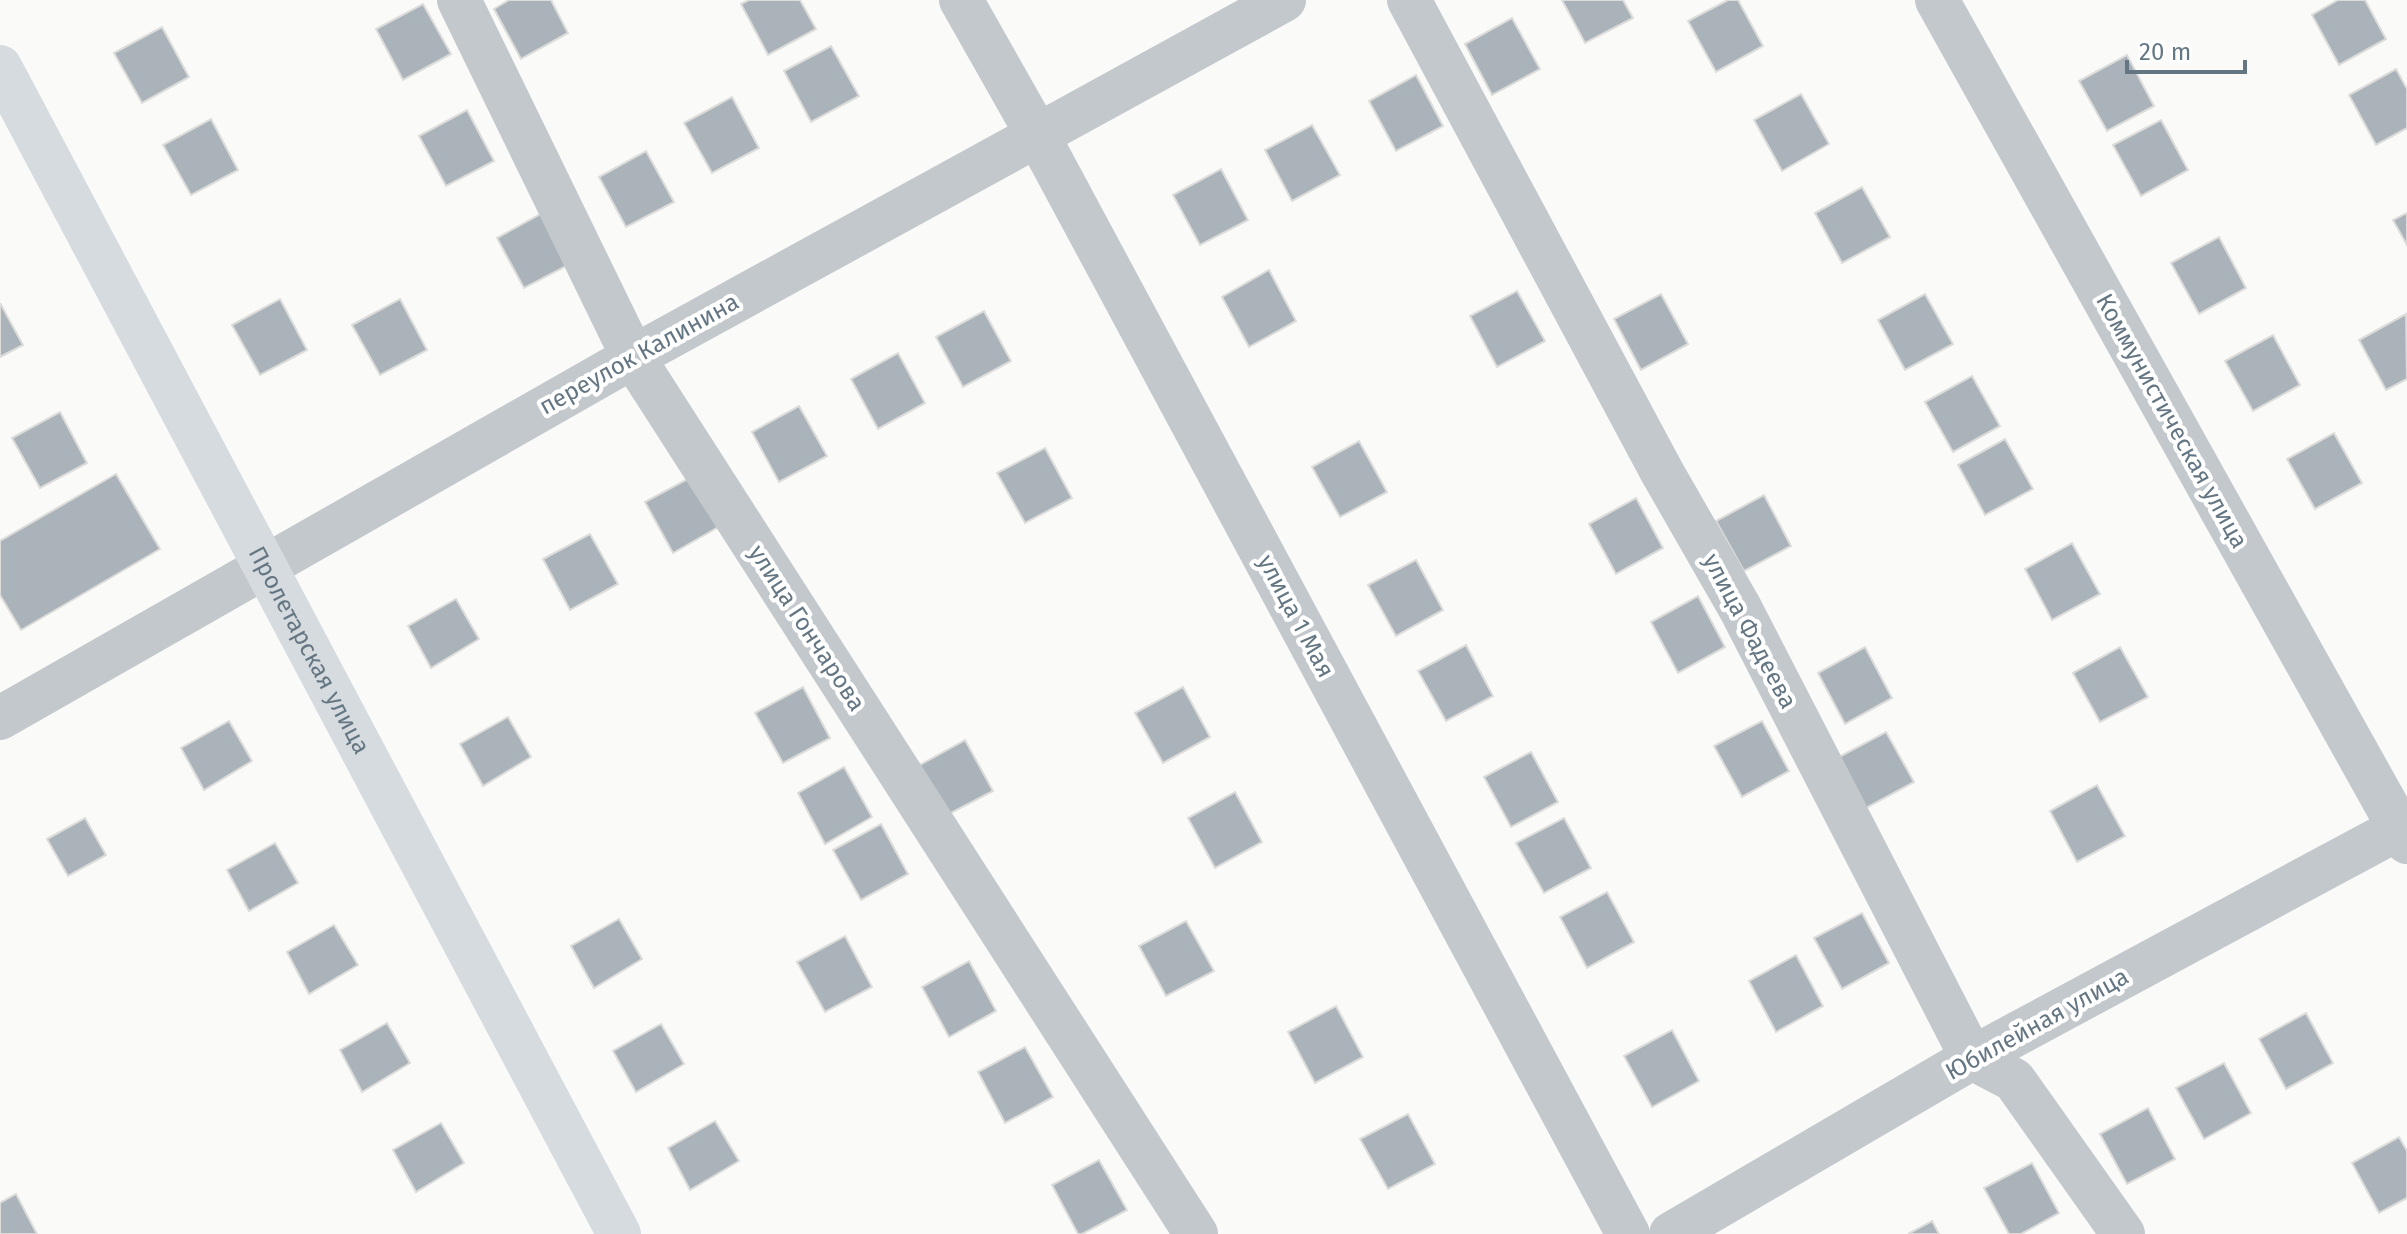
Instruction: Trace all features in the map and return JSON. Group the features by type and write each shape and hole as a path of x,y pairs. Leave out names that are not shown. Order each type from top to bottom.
{"main road":[{"name":"Пролетарская улица","path":"0,67 619,1234"}],"street":[{"name":"улица Гончарова","path":"459,0 633,357 1196,1234"},
{"name":"улица 1 Мая","path":"961,0 1038,136 1628,1234"},
{"name":"переулок Калинина","path":"0,718 633,357 1284,0"},
{"name":"улица Фадеева","path":"1409,0 1662,472 1740,608 1972,1058"},
{"name":"Коммунистическая улица","path":"1937,0 2404,831"},
{"name":"Юбилейная улица","path":"1671,1234 1972,1058 2404,831"},
{"path":"1972,1058 2014,1080 2123,1234"}],"building":[{"path":"509,0 551,0 568,33 521,59 494,9"},
{"path":"749,0 800,0 816,29 768,55 741,4"},
{"path":"1562,0 1623,0 1633,18 1585,43"},
{"path":"1728,0 1738,0 1763,46 1716,72 1688,21"},
{"path":"2338,0 2365,0 2386,39 2339,65 2312,15"},
{"path":"423,4 451,54 403,80 376,29"},
{"path":"1512,18 1540,69 1492,95 1465,44"},
{"path":"162,27 189,77 142,103 114,53"},
{"path":"831,46 859,96 811,122 784,71"},
{"path":"2127,55 2154,106 2107,131 2079,81"},
{"path":"2396,69 2407,89 2407,128 2376,145 2349,95"},
{"path":"1416,75 1443,126 1396,151 1369,101"},
{"path":"1801,94 1829,144 1782,171 1754,120"},
{"path":"732,97 759,148 712,173 684,123"},
{"path":"467,110 494,161 446,186 419,136"},
{"path":"211,119 238,170 191,195 163,145"},
{"path":"2161,120 2188,170 2141,196 2113,145"},
{"path":"1312,125 1340,175 1292,201 1265,150"},
{"path":"646,151 674,202 626,227 599,177"},
{"path":"1221,169 1248,220 1200,245 1173,195"},
{"path":"1862,187 1890,237 1842,263 1815,213"},
{"path":"544,212 572,263 524,288 497,238"},
{"path":"2407,213 2407,245 2393,220"},
{"path":"2219,237 2246,288 2199,314 2171,263"},
{"path":"1269,270 1296,321 1249,347 1222,297"},
{"path":"1517,291 1545,341 1497,367 1470,316"},
{"path":"1661,294 1688,344 1641,370 1614,319"},
{"path":"1925,294 1953,344 1905,370 1878,320"},
{"path":"280,299 307,350 260,375 232,325"},
{"path":"400,299 427,350 380,375 352,325"},
{"path":"0,303 23,345 0,357"},
{"path":"984,311 1011,361 963,387 936,337"},
{"path":"2406,314 2407,379 2386,390 2359,340"},
{"path":"2273,335 2300,385 2253,411 2225,361"},
{"path":"898,353 925,403 878,429 851,379"},
{"path":"1972,376 2000,426 1953,452 1925,402"},
{"path":"799,406 827,456 779,482 752,432"},
{"path":"60,412 87,463 40,488 12,438"},
{"path":"2334,433 2362,483 2315,509 2287,459"},
{"path":"2005,439 2033,489 1985,515 1958,465"},
{"path":"1359,441 1387,492 1340,517 1312,467"},
{"path":"1045,448 1072,498 1025,523 997,473"},
{"path":"116,474 160,549 21,630 0,595 0,541"},
{"path":"693,476 720,526 673,553 645,502"},
{"path":"1764,495 1791,546 1744,571 1716,521"},
{"path":"1636,498 1663,548 1616,574 1589,524"},
{"path":"590,534 618,584 570,610 543,559"},
{"path":"2072,543 2100,594 2052,620 2025,569"},
{"path":"1416,560 1443,610 1396,636 1368,585"},
{"path":"1698,596 1725,647 1678,673 1651,622"},
{"path":"456,599 479,639 431,668 408,626"},
{"path":"1466,645 1493,696 1446,721 1418,671"},
{"path":"1865,647 1892,698 1845,724 1818,673"},
{"path":"2120,647 2148,697 2100,722 2073,673"},
{"path":"803,687 830,738 783,763 755,713"},
{"path":"1183,687 1210,737 1163,763 1135,713"},
{"path":"508,717 531,757 483,786 460,744"},
{"path":"229,721 252,761 204,790 181,748"},
{"path":"1762,721 1789,771 1742,797 1714,746"},
{"path":"1886,732 1914,782 1866,808 1839,757"},
{"path":"965,740 993,791 945,816 918,766"},
{"path":"1531,752 1558,802 1511,827 1484,777"},
{"path":"844,767 872,817 825,844 798,793"},
{"path":"2097,785 2125,836 2077,862 2050,811"},
{"path":"1235,792 1262,842 1215,868 1188,818"},
{"path":"85,818 106,855 68,876 47,839"},
{"path":"1564,818 1591,868 1544,893 1516,843"},
{"path":"881,824 908,874 861,900 833,850"},
{"path":"275,843 298,883 249,911 227,870"},
{"path":"1607,892 1634,942 1587,968 1560,917"},
{"path":"1862,913 1889,963 1842,989 1814,938"},
{"path":"619,919 642,959 594,988 571,946"},
{"path":"1186,921 1214,971 1166,996 1139,946"},
{"path":"334,925 358,965 309,994 287,952"},
{"path":"845,936 872,987 825,1012 797,962"},
{"path":"1796,955 1823,1006 1776,1032 1749,981"},
{"path":"969,961 996,1011 949,1037 922,987"},
{"path":"1336,1006 1363,1057 1315,1083 1288,1032"},
{"path":"2306,1013 2333,1063 2286,1089 2259,1039"},
{"path":"387,1023 410,1063 362,1092 340,1050"},
{"path":"661,1024 684,1064 636,1092 613,1051"},
{"path":"1672,1030 1699,1081 1652,1107 1624,1056"},
{"path":"1025,1047 1053,1097 1005,1123 978,1072"},
{"path":"2224,1063 2251,1113 2204,1139 2176,1088"},
{"path":"2148,1108 2175,1159 2127,1184 2100,1134"},
{"path":"1408,1114 1435,1164 1388,1189 1360,1139"},
{"path":"715,1121 739,1161 690,1190 668,1148"},
{"path":"441,1123 464,1163 416,1192 393,1150"},
{"path":"2399,1137 2407,1151 2407,1198 2379,1213 2352,1163"},
{"path":"1099,1160 1127,1210 1078,1234 1052,1185"},
{"path":"2032,1163 2059,1213 2021,1234 2009,1234 1984,1188"},
{"path":"16,1194 37,1234 0,1234 0,1203"},
{"path":"1932,1221 1939,1234 1908,1234"}]}
